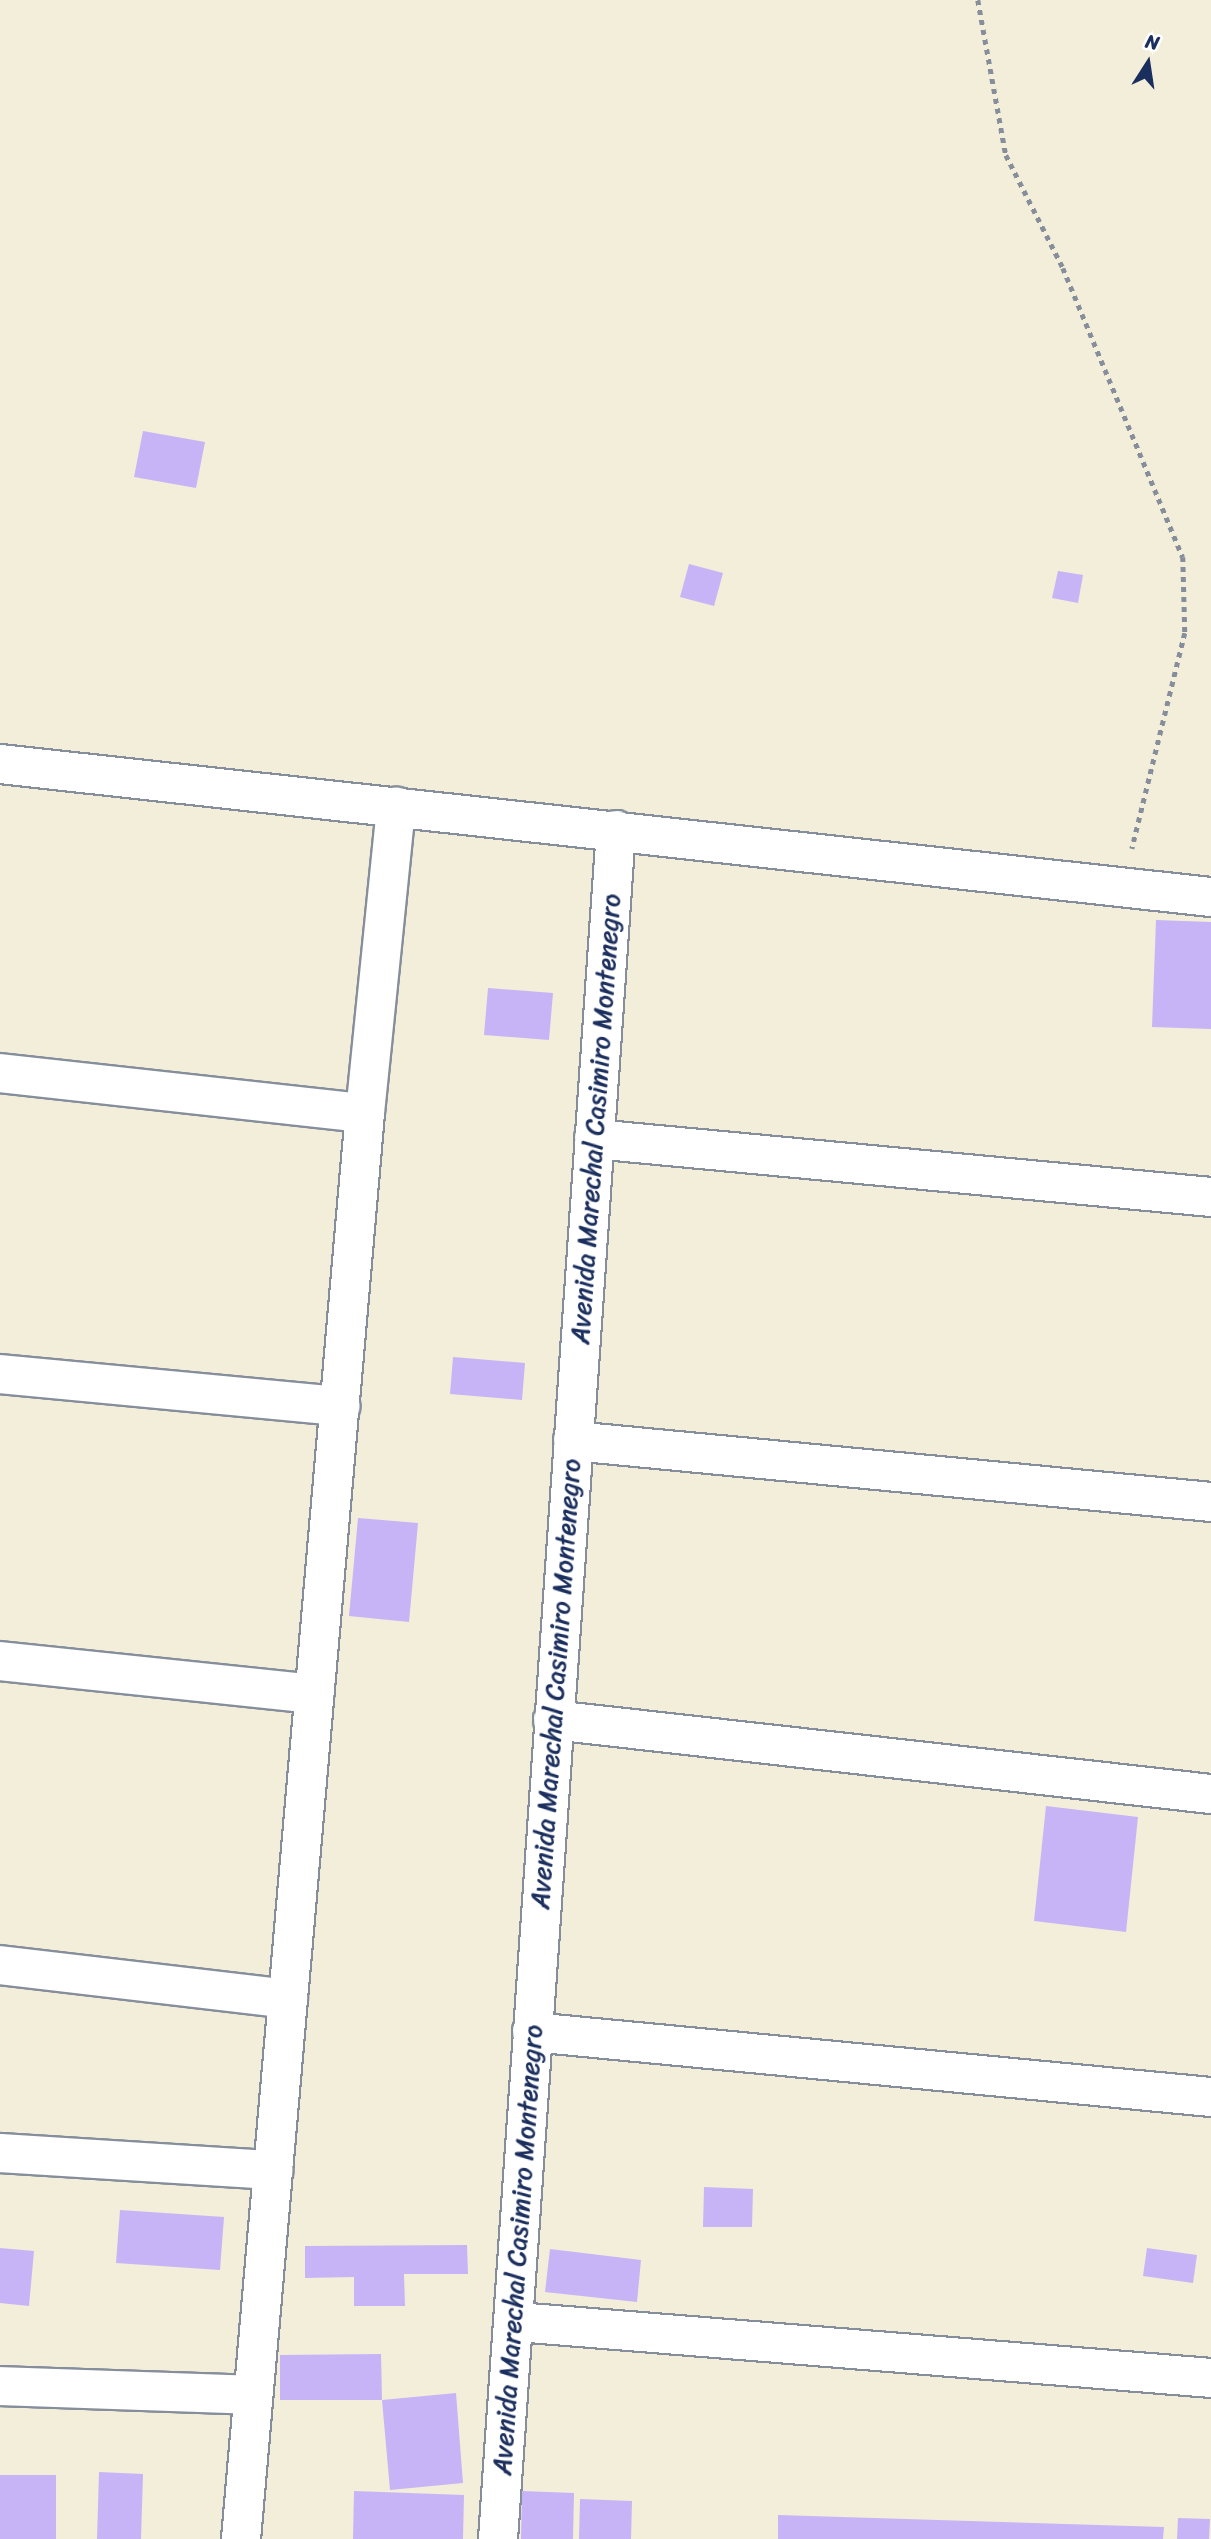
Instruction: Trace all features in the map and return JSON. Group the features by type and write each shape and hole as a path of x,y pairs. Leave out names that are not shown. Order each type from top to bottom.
{"street":[{"path":"0,764 1211,897"},
{"path":"241,2539 365,1113 396,807"},
{"name":"Avenida Marechal Casimiro Montenegro","path":"498,2539 517,2322 532,2032 616,830"},
{"path":"0,1073 365,1113"},
{"path":"594,1139 1211,1197"},
{"path":"0,1374 340,1406"},
{"path":"573,1441 1211,1502"},
{"path":"0,1661 314,1694"},
{"path":"554,1720 1211,1794"},
{"path":"0,1965 288,1999"},
{"path":"532,2032 1211,2097"},
{"path":"0,2153 273,2170"},
{"path":"517,2322 1211,2378"},
{"path":"0,2386 253,2395"}],"path":[{"path":"978,0 1006,155 1063,268 1183,557 1185,633 1123,887"}],"building":[{"path":"143,431 205,442 196,488 134,477"},
{"path":"689,564 723,573 714,606 680,597"},
{"path":"1058,571 1083,575 1078,603 1052,598"},
{"path":"1156,920 1211,922 1211,1029 1152,1027"},
{"path":"488,988 553,993 549,1040 484,1035"},
{"path":"453,1357 525,1363 522,1400 450,1394"},
{"path":"358,1518 418,1523 409,1622 349,1616"},
{"path":"1046,1806 1138,1817 1126,1932 1034,1921"},
{"path":"704,2187 753,2189 752,2227 703,2227"},
{"path":"120,2210 224,2217 220,2270 116,2263"},
{"path":"467,2245 468,2274 404,2274 405,2306 354,2306 354,2277 305,2278 305,2246"},
{"path":"0,2248 34,2251 29,2306 0,2303"},
{"path":"1147,2248 1197,2255 1193,2283 1143,2276"},
{"path":"550,2249 641,2260 637,2302 545,2292"},
{"path":"381,2354 382,2400 280,2400 280,2355"},
{"path":"456,2393 463,2483 390,2490 382,2400"},
{"path":"99,2472 143,2474 141,2539 97,2539"},
{"path":"0,2475 56,2475 56,2539 0,2539"},
{"path":"354,2491 464,2495 463,2539 353,2539"},
{"path":"522,2491 574,2493 573,2539 521,2539"},
{"path":"580,2499 632,2501 631,2539 579,2539"},
{"path":"778,2515 1164,2527 1163,2539 778,2539"},
{"path":"1178,2518 1210,2519 1209,2539 1177,2539"}]}
